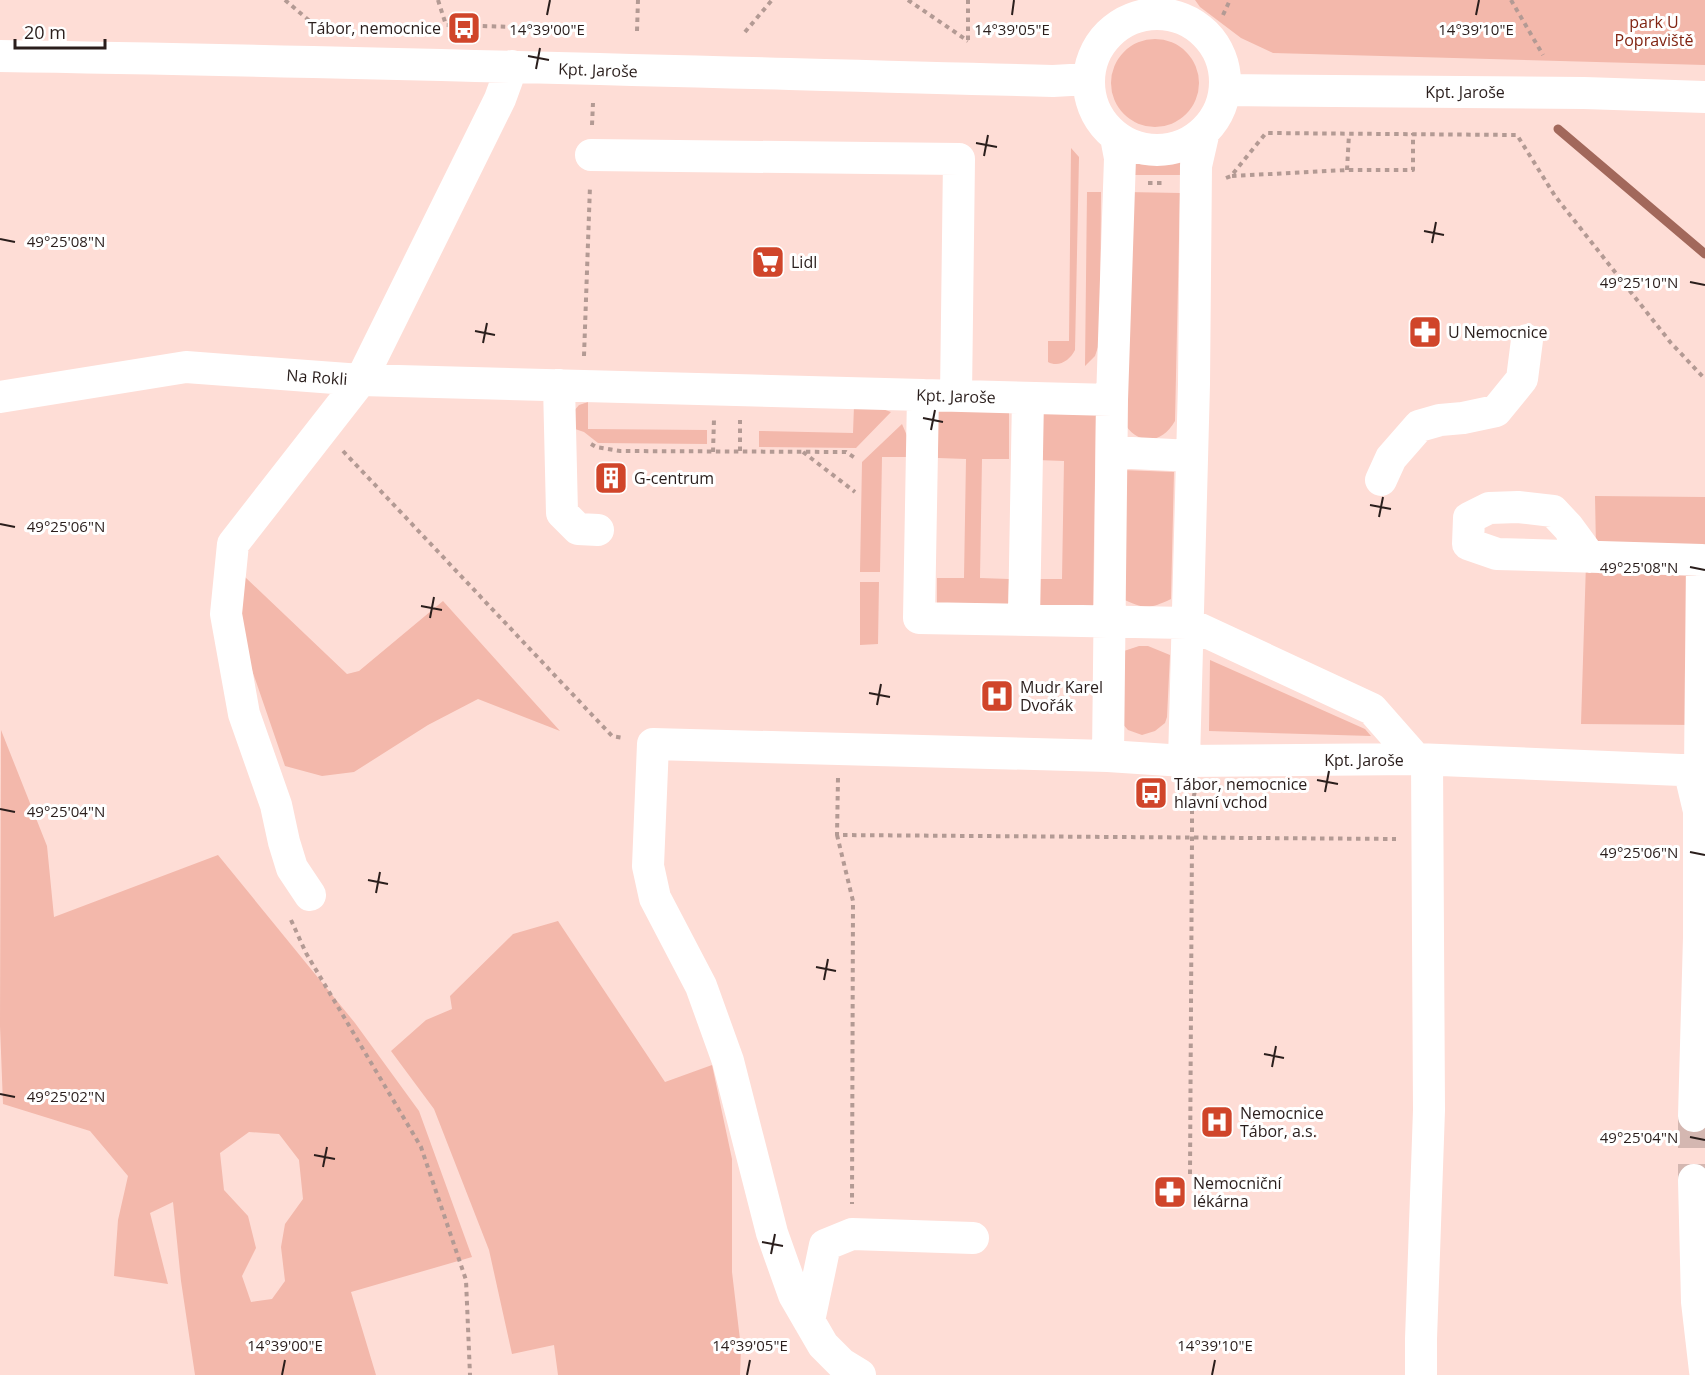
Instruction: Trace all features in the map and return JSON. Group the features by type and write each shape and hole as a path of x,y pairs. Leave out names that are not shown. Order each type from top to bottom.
{"street":[{"path":"1143,8 1186,20 1204,33 1216,49 1224,69 1225,90 1214,119 1204,131 1189,142 1171,149 1152,150 1133,146 1116,137 1101,121 1092,102 1088,79 1093,57 1105,38 1143,8"},
{"name":"Kpt. Jaroše","path":"0,56 229,59 1053,81 1088,79"},
{"name":"Na Rokli","path":"0,398 186,367 361,380 500,99 512,66"},
{"name":"Kpt. Jaroše","path":"1225,90 1584,93 1705,97"},
{"path":"1193,761 1187,623 1196,166 1204,131"},
{"path":"1107,756 1112,400 1120,158 1116,137"},
{"path":"591,155 959,159 956,396"},
{"path":"1381,480 1391,458 1419,426 1440,420 1496,411 1522,379 1527,340"},
{"path":"299,905 276,805 244,714 226,615 233,544 361,380"},
{"name":"Kpt. Jaroše","path":"361,380 1112,400"},
{"path":"571,386 560,433 562,513 578,528 598,530"},
{"path":"923,395 919,618 1187,623"},
{"path":"1024,620 1028,398"},
{"path":"1112,452 1192,456"},
{"path":"1590,556 1702,560 1698,770 1699,938 1694,1116"},
{"name":"Kpt. Jaroše","path":"1187,623 1372,709 1422,760"},
{"path":"653,744 648,866 655,898 701,986 728,1061 772,1233 794,1295 823,1345 842,1364 860,1375"},
{"name":"Kpt. Jaroše","path":"653,744 1107,756 1193,761 1422,760"},
{"path":"1421,1375 1421,1315 1429,1110 1427,839 1422,760 1698,770"},
{"path":"1694,1180 1697,1302 1705,1371"},
{"path":"809,1321 825,1245 852,1234 973,1238"}],"path":[{"path":"285,0 312,23"},
{"path":"438,0 446,25 587,29"},
{"path":"637,31 638,0"},
{"path":"745,32 772,0"},
{"path":"908,0 968,41 968,0"},
{"path":"1223,15 1230,0"},
{"path":"1510,0 1543,55"},
{"path":"571,386 591,155 593,103"},
{"path":"1231,176 1266,133 1518,135 1555,196 1671,343 1705,379"},
{"path":"1221,180 1231,176 1347,170 1413,170 1413,133"},
{"path":"1347,170 1349,134"},
{"path":"1137,182 1170,183"},
{"path":"713,452 715,414"},
{"path":"739,414 740,451"},
{"path":"560,433 578,435 596,447 620,452 846,452 855,458"},
{"path":"340,448 612,736 653,744"},
{"path":"803,452 855,492"},
{"path":"839,749 837,835 853,901 852,1234"},
{"path":"1190,1174 1193,761"},
{"path":"837,835 1427,839"},
{"path":"299,905 306,953 421,1147 466,1280 470,1375"}],"green space":[{"name":"park U Popraviště","path":"1195,0 1705,0 1705,65 1273,53 1241,38 1200,7"},
{"path":"1155,39 1180,46 1192,58 1199,83 1192,108 1180,120 1155,127 1130,120 1118,108 1111,83 1118,58 1130,46"},
{"path":"1071,148 1079,157 1075,350 1067,360 1052,364 1048,362 1048,341 1069,341"},
{"path":"1127,161 1154,165 1180,162 1180,175 1127,175"},
{"path":"1087,192 1101,192 1100,341 1095,356 1085,366"},
{"path":"1127,192 1180,193 1175,421 1163,435 1149,439 1135,435 1123,421"},
{"path":"588,402 588,429 707,430 707,444 598,443 584,432 572,428 573,412 579,405"},
{"path":"854,406 874,406 891,412 856,448 759,447 759,431 853,433"},
{"path":"938,407 1009,408 1009,459 982,459 980,578 1009,579 1008,604 937,603 937,578 964,578 966,459 938,458"},
{"path":"1038,409 1096,410 1093,606 1035,605 1036,579 1062,579 1064,461 1037,460"},
{"path":"902,424 908,438 908,457 882,457 880,572 860,572 862,462"},
{"path":"1122,470 1174,472 1171,599 1150,607 1140,606 1120,598"},
{"path":"1595,496 1705,497 1705,550 1596,548"},
{"path":"1586,563 1696,565 1695,725 1581,724"},
{"path":"245,577 347,674 359,671 443,601 560,731 478,699 428,725 354,772 322,776 285,766 241,638 241,588"},
{"path":"860,582 879,582 878,644 860,645"},
{"path":"1139,646 1148,646 1170,655 1165,723 1155,731 1142,735 1128,730 1120,721 1118,653"},
{"path":"1210,660 1365,729 1371,736 1209,731"},
{"path":"1,730 47,846 54,917 218,855 355,1023 419,1111 472,1257 351,1292 376,1375 195,1375 181,1281 173,1202 150,1213 168,1284 114,1276 118,1220 128,1176 90,1131 3,1104 0,1026","holes":["249,1132 279,1134 299,1160 303,1199 285,1224 281,1247 285,1281 272,1299 251,1302 242,1276 256,1248 248,1216 224,1190 220,1153"]},
{"path":"558,921 665,1082 712,1065 732,1159 732,1272 741,1348 740,1375 558,1375 554,1345 512,1354 489,1250 434,1109 391,1051 426,1020 452,1009 450,996 513,934"}],"waterway":[{"path":"1558,129 1705,254"}],"tunnel":[{"path":"1694,1116 1694,1180"}],"place":[{"name":"Tábor, nemocnice","path":"464,28"},
{"name":"Lidl","path":"768,262"},
{"name":"U Nemocnice","path":"1425,332"},
{"name":"G-centrum","path":"611,478"},
{"name":"Mudr Karel Dvořák","path":"997,696"},
{"name":"Tábor, nemocnice hlavní vchod","path":"1151,793"},
{"name":"Nemocnice Tábor, a.s.","path":"1217,1122"},
{"name":"Nemocniční lékárna","path":"1170,1192"}]}
